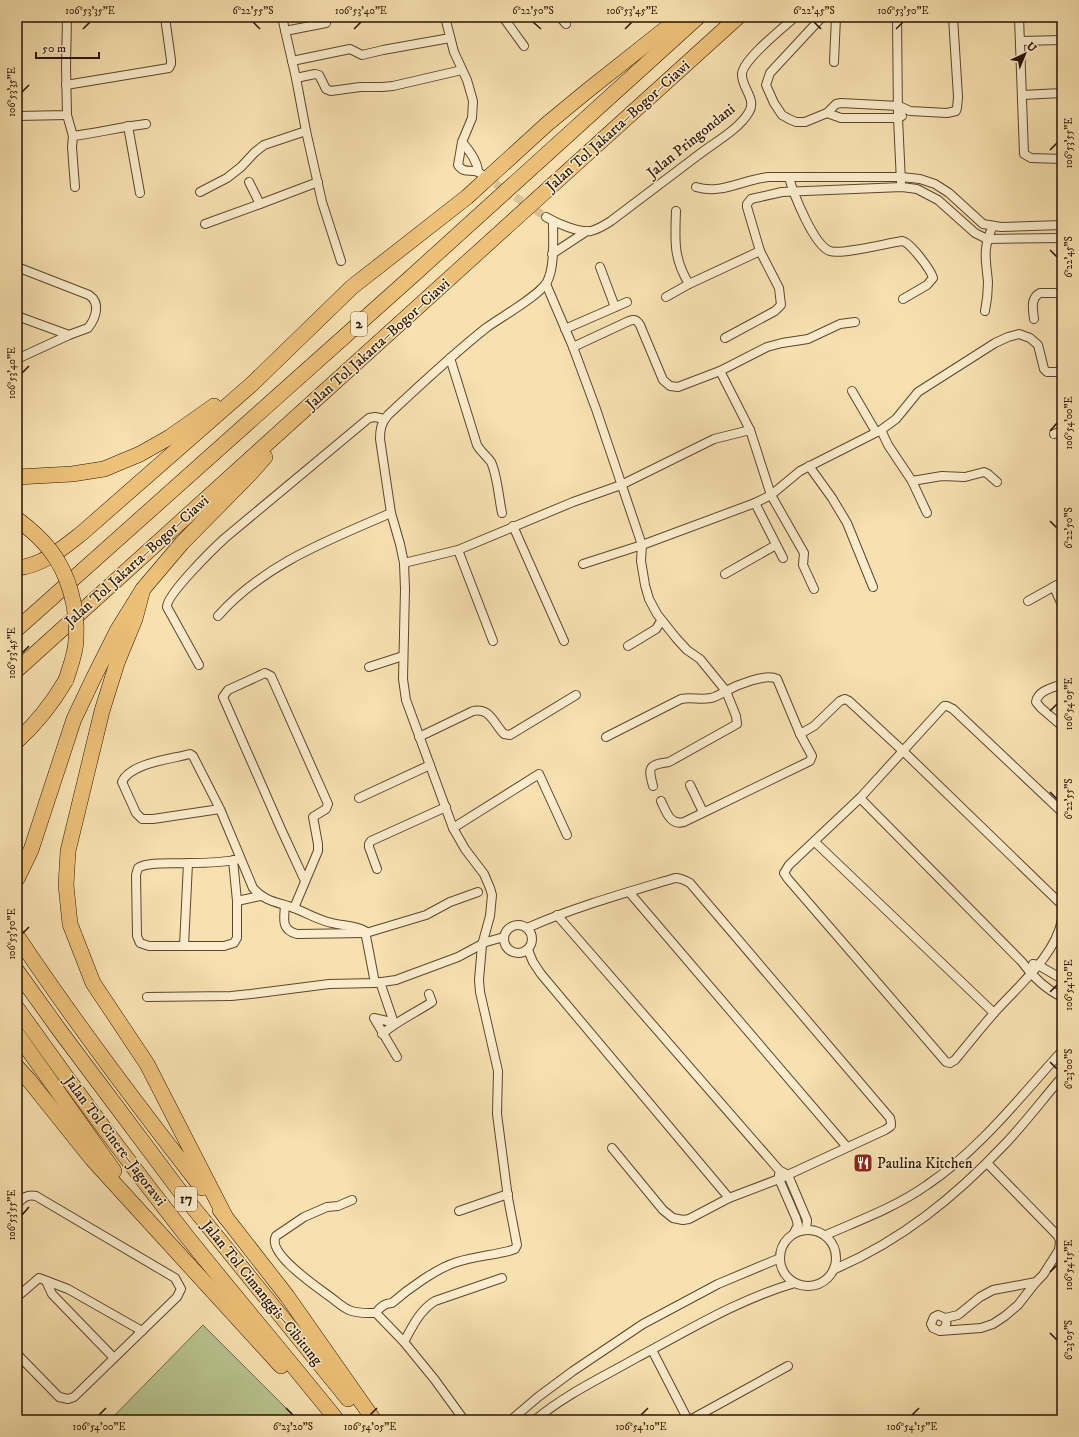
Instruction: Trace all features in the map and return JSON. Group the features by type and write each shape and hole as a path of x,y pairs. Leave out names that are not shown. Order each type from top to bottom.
{"highway":[{"path":"17,568 40,562 61,550 82,533 252,384 352,287 467,197 547,124 581,96 664,30 685,17"},
{"name":"Jalan Tol Jakarta–Bogor–Ciawi","path":"17,629 404,284 698,17"},
{"name":"Jalan Tol Jakarta–Bogor–Ciawi","path":"17,670 738,17"},
{"path":"17,477 72,474 104,468 140,454 170,437 216,405 252,384"},
{"path":"17,879 31,850 74,719 118,631 143,589 182,543 250,474 306,409"},
{"path":"17,519 34,532 50,550 62,569 71,593 76,619 76,640 73,660 66,680 56,698 44,714 31,729 17,741"},
{"path":"143,589 135,619 117,663 102,711 68,851 66,885 70,924 93,982 147,1064 226,1218"},
{"path":"17,936 49,985 121,1084 287,1296 374,1420"},
{"name":"Jalan Tol Cimanggis–Cibitung","path":"17,971 179,1190 366,1420"},
{"name":"Jalan Tol Cinere–Jagorawi","path":"17,1008 90,1109 188,1238 337,1420"},
{"path":"17,1034 154,1227"},
{"path":"17,1067 28,1078 92,1159 330,1420"}],"street":[{"path":"67,17 66,85 68,114 73,136 72,147 75,187"},
{"path":"66,85 162,70 170,66 171,56 165,17"},
{"path":"282,17 322,202 341,261"},
{"path":"445,17 454,52 473,101 472,118 462,142 458,165 464,171 481,174 472,155 462,142"},
{"path":"503,17 524,46"},
{"path":"560,17 566,24"},
{"name":"Jalan Pringondani","path":"552,254 588,231 599,228 611,221 739,124 745,118 751,107 750,98 742,81 743,68 756,53 795,17"},
{"path":"822,17 770,72 766,85 774,103 782,115 796,122 805,122 827,113 836,104 841,103 899,106 910,111 956,111 958,97 953,17"},
{"path":"834,62 836,17"},
{"path":"897,17 898,118 902,187"},
{"path":"1019,17 1024,154 1031,158 1062,159"},
{"path":"285,31 326,23"},
{"path":"292,61 350,49 362,55 450,38"},
{"path":"1020,41 1062,40"},
{"path":"296,78 315,74 319,75 326,89 331,91 360,86 393,86 462,70"},
{"path":"1022,95 1062,93"},
{"path":"827,113 841,118 898,118 910,111"},
{"path":"17,116 68,114"},
{"path":"73,136 146,124"},
{"path":"128,126 140,193"},
{"path":"200,192 227,178 264,145 306,131"},
{"path":"696,187 716,189 726,188 761,178 901,176 920,179 935,184 949,193 982,224 1001,228 1062,225"},
{"path":"789,177 792,190 805,219 820,243 829,251 841,252 902,240 910,245 933,278 927,285 903,299"},
{"path":"249,182 260,204"},
{"path":"205,224 318,182"},
{"path":"725,338 775,311 781,304 779,288 760,252 746,207 754,197 792,190 902,187 917,189 938,200 975,233 987,239 1062,238"},
{"path":"676,211 676,252 689,284"},
{"path":"352,1200 338,1206 327,1207 304,1217 276,1236 274,1242 279,1252 299,1274 348,1310 359,1314 376,1313 387,1303 392,1303 414,1286 445,1267 459,1261 515,1249 517,1243 508,1194 497,1114 498,1071 480,992 479,980 482,945 490,916 492,895 486,877 465,849 453,828 406,700 403,679 405,604 404,563 391,513 380,439 380,429 384,419 450,358 546,284 552,270 550,219 577,229 588,231"},
{"path":"985,311 988,290 985,253 987,239 993,226"},
{"path":"666,297 689,284 760,252"},
{"path":"17,267 89,295 95,300 97,308 91,325 86,329 69,335 17,359"},
{"path":"600,267 615,307"},
{"path":"546,284 573,346 642,545 641,561 647,595 662,621 687,650 700,659 726,691 736,716 736,724 669,762 656,764 651,767 649,772 653,786"},
{"path":"1034,319 1034,297 1040,293 1062,294"},
{"path":"565,329 627,302"},
{"path":"17,316 69,335"},
{"path":"573,346 629,321 634,319 637,320 663,380 670,386 678,388 720,371 767,347 808,339 840,324 855,322"},
{"path":"583,564 642,545 755,503 771,495 800,471 878,431 899,415 918,392 995,343 1008,337 1019,334 1030,338 1038,345 1044,369 1047,372 1062,372"},
{"path":"450,358 477,444 480,451 490,461 494,470 502,513"},
{"path":"720,371 750,430 771,495 804,553 803,565 814,589"},
{"path":"852,391 912,481 927,513"},
{"path":"199,665 166,605 187,577 210,551 369,418 375,416 384,419"},
{"path":"404,563 458,550 573,502 621,485 714,439 750,430"},
{"path":"809,466 832,498 847,523 873,587"},
{"path":"912,481 942,476 965,477 984,472 998,482"},
{"path":"755,503 783,558"},
{"path":"218,616 240,593 278,566 321,543 391,513"},
{"path":"513,526 564,641"},
{"path":"725,574 776,545"},
{"path":"458,550 493,641"},
{"path":"1028,601 1062,582"},
{"path":"1054,587 1062,605"},
{"path":"628,646 656,629 662,621"},
{"path":"369,667 403,656"},
{"path":"294,908 305,881 318,848 313,818 328,806 328,802 271,676 265,673 228,690 223,697 305,881"},
{"path":"606,737 681,699 713,698 735,686 772,677 777,679 800,734 810,751 812,756 810,761 684,822 676,823 668,815 661,801"},
{"path":"1062,684 1040,694 1037,697 1036,702 1062,726"},
{"path":"419,737 473,710 483,710 488,713 504,734 510,735 576,695"},
{"path":"800,734 814,726 840,701 845,699 903,751 1062,905"},
{"path":"1062,812 953,709 947,706 941,708 860,798 786,868 784,873 944,1060 950,1063 955,1060 994,1013 1038,965 1053,942 1061,926 1062,920"},
{"path":"220,809 153,819 142,819 136,813 122,782 128,775 140,768 190,754 195,758 220,809 236,860 253,888 260,896 294,908 309,916 330,923 363,929 366,933 378,983 395,1023"},
{"path":"359,798 430,765"},
{"path":"453,828 539,774 567,835"},
{"path":"690,785 703,812"},
{"path":"860,798 1022,962 1030,973 1050,991 1062,997"},
{"path":"377,869 369,847 371,841 446,807"},
{"path":"815,842 994,1013"},
{"path":"236,860 237,938 234,943 224,946 149,946 142,945 138,942 136,876 138,868 145,864 236,860"},
{"path":"184,946 188,863"},
{"path":"527,928 557,915 675,878 680,878 690,883 890,1118 891,1123 889,1128 780,1179 729,1198 684,1220 673,1218 658,1204 612,1148"},
{"path":"285,906 284,921 286,928 292,933 366,933 426,915 450,902 478,892"},
{"path":"629,892 847,1147"},
{"path":"237,901 260,896"},
{"path":"557,915 779,1170 788,1175 807,1220 806,1229"},
{"path":"513,926 523,926 527,928 532,936 532,941 528,950 519,954 514,953 506,947 504,937 508,928 513,926"},
{"path":"147,997 231,996 330,984 378,983 396,980 458,957 482,945 504,937"},
{"path":"528,950 533,962 541,974 729,1198"},
{"path":"1022,962 1038,965 1062,979"},
{"path":"382,1034 395,1023 403,1020 432,1002 428,994"},
{"path":"395,1023 374,1018 382,1034 397,1057"},
{"path":"826,1235 897,1202 926,1186 942,1174 987,1133 1062,1051"},
{"path":"835,1269 865,1256 917,1223 956,1193 1006,1143 1062,1077"},
{"path":"987,1163 1058,1236 1061,1240 1059,1250 1043,1275 1018,1305 998,1321 981,1328 940,1331 933,1328 931,1324 934,1317 938,1315 945,1318 958,1315 980,1297 993,1290 1036,1282"},
{"path":"779,1170 780,1179 798,1225 794,1233"},
{"path":"459,1212 508,1194"},
{"path":"17,1204 24,1197 30,1195 36,1196 175,1278 181,1288 177,1297 74,1397 68,1399 59,1397 17,1354"},
{"path":"534,1420 548,1409 585,1386 676,1336 732,1308 768,1292 795,1284 810,1286 820,1284 829,1278 835,1269 837,1260 836,1250 826,1235 816,1230 806,1229 794,1233 787,1238 782,1247 780,1258 781,1266 784,1274 795,1284"},
{"path":"511,1420 538,1397 573,1371 643,1324 718,1284 780,1258"},
{"path":"17,1297 40,1278 46,1282 68,1290 142,1331"},
{"path":"404,1342 420,1314 429,1304 502,1278"},
{"path":"46,1282 52,1294 114,1358"},
{"path":"376,1313 404,1342 435,1380 464,1420"},
{"path":"958,1315 960,1329"},
{"path":"940,1331 946,1326 947,1322 945,1318"},
{"path":"652,1350 689,1420 788,1366"}],"green space":[{"path":"203,1325 298,1420 110,1420"}],"tunnel":[{"path":"485,177 546,217"}],"place":[{"name":"Paulina Kitchen","path":"863,1163"}]}
